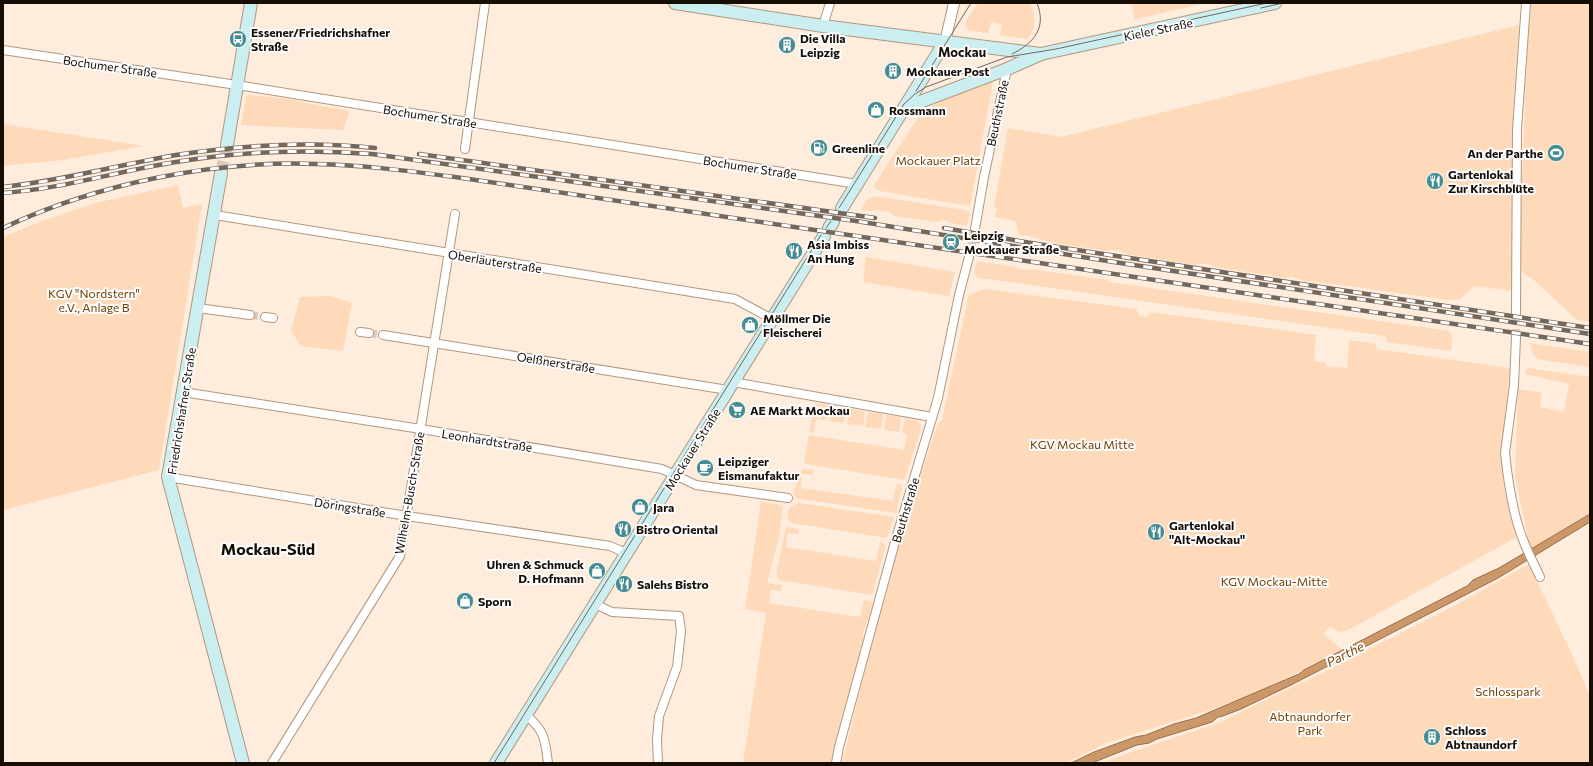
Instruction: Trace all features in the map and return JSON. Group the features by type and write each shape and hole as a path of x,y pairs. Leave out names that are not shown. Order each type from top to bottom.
{"main road":[{"path":"227,145 251,3"},
{"name":"Kieler Straße","path":"676,3 823,26 1041,54"},
{"name":"Kieler Straße","path":"908,106 1007,69 1041,54 1275,3"},
{"path":"842,208 908,106 945,42"},
{"name":"Friedrichshafner Straße","path":"221,173 215,215 168,477 243,763"},
{"name":"Mockauer Straße","path":"496,763 828,229"}],"street":[{"path":"465,149 485,3"},
{"path":"823,26 830,3"},
{"path":"945,42 954,3"},
{"path":"1516,313 1517,129 1526,3"},
{"name":"Bochumer Straße","path":"3,50 237,85 857,184"},
{"name":"Beuthstraße","path":"975,228 984,177 1007,69"},
{"name":"Wilhelm-Busch-Straße","path":"272,763 400,556 455,214"},
{"name":"Oberläuterstraße","path":"215,215 735,299 772,319"},
{"name":"Beuthstraße","path":"836,763 839,747 893,549 938,398 969,257"},
{"path":"198,308 250,315"},
{"name":"Oelßnerstraße","path":"383,335 932,417"},
{"path":"1516,337 1514,385 1505,453 1512,505 1522,538 1540,576"},
{"name":"Leonhardtstraße","path":"183,392 421,429 662,469 696,485 788,498"},
{"name":"Döringstraße","path":"168,477 407,516 610,546 626,553"},
{"path":"595,604 612,612 679,616 681,631 677,667 659,716 657,740 658,763"},
{"path":"526,715 541,731 545,739 548,763"}],"green space":[{"path":"978,3 1030,3 1034,17 1033,31 1027,39 1000,35 1002,24 991,22 988,33 968,30 965,25 966,21"},
{"path":"1132,3 1207,3 1135,19"},
{"name":"An der Parthe","path":"1531,3 1590,3 1590,322 1577,320 1535,281 1522,272 1519,252 1527,54"},
{"path":"1519,25 1513,129 1513,291 1474,286 1459,300 1449,300 1305,281 1293,277 1285,278 1215,267 1208,264 1195,265 1126,254 1116,250 1106,251 1054,243 1025,235 1020,236 1015,221 995,217 997,208 994,207 1008,128 1061,137"},
{"name":"Mockauer Platz","path":"993,82 970,206 880,191 873,187 919,116 944,99"},
{"path":"250,95 296,100 350,111 343,130 241,125 246,97"},
{"path":"3,124 144,146 63,160 3,166"},
{"name":"KGV \"Nordstern\" e.V., Anlage B","path":"178,185 183,208 202,204 159,470 3,510 3,237 39,222 95,203"},
{"path":"875,196 965,210 970,213 967,225 956,224 943,220 936,222 895,216 889,212 875,210 861,210 866,201"},
{"path":"866,257 955,272 949,296 863,282"},
{"path":"977,261 1015,267 1023,270 1031,269 1107,280 1109,282 1449,331 1452,336 1451,351 1387,342 1385,336 978,278 974,273"},
{"path":"986,289 1136,309 1140,316 1146,317 1152,312 1316,335 1314,361 1326,363 1326,366 1347,368 1349,340 1375,344 1377,349 1510,368 1502,462 1509,510 1517,537 1350,629 1339,632 1330,627 1323,634 1343,650 1261,691 1210,710 1106,743 1066,763 842,763 873,639 905,524 909,521 911,514 909,511 937,426 942,420 969,294"},
{"path":"330,296 352,303 343,351 301,346 291,331 300,297"},
{"path":"1530,343 1590,352 1590,367 1537,359 1532,352"},
{"path":"1527,368 1590,377 1590,514 1530,549 1515,475 1518,389 1542,393 1540,407 1564,412 1569,384 1525,374"},
{"path":"815,403 828,405 826,420 816,419 814,432 809,432"},
{"path":"832,406 847,408 844,423 829,421"},
{"path":"850,409 865,411 863,426 847,424"},
{"path":"868,412 883,414 881,429 865,427"},
{"path":"886,415 901,417 899,432 884,430"},
{"path":"905,418 916,420 921,425 920,433 904,480 806,464 804,461 809,435 904,450 907,434 902,433"},
{"path":"803,469 814,470 812,475 802,474 801,488 892,501 897,484 903,485 896,513 795,497 794,491"},
{"path":"761,502 777,504 783,507 779,537 767,583 782,585 781,591 771,590 769,603 860,617 864,600 871,601 873,605 862,636 864,637 831,763 743,763 766,613 745,609"},
{"path":"799,503 894,517 887,538 791,523 788,518 788,510 791,506"},
{"path":"786,527 799,529 798,534 788,533 786,547 876,561 880,542 886,545 872,595 780,580 776,574"},
{"path":"1529,564 1590,696 1590,763 1102,763 1218,723 1320,674 1452,607"}],"water":[{"name":"Parthe","path":"1590,514 1590,522 1498,578 1291,685 1241,709 1218,717 1212,722 1157,739 1149,743 1137,745 1092,763 1071,763 1094,752 1135,737 1146,735 1174,724 1196,718 1299,674 1304,670 1467,586 1473,580 1499,568"}],"tunnel":[{"path":"221,173 227,145"},
{"path":"833,222 842,208"},
{"path":"969,257 975,229"},
{"path":"1516,313 1516,337"},
{"path":"250,315 265,317"},
{"path":"369,333 383,335"}],"tram line":[{"path":"916,91 971,3"},
{"path":"1012,54 1027,45 1036,34 1040,20 1040,12 1037,3"},
{"path":"839,208 904,104 926,87 1007,57 1056,49 1267,3"},
{"path":"1261,8 1283,3"},
{"path":"826,228 831,221"},
{"path":"494,763 821,235"}],"railway":[{"path":"3,187 68,177 176,155 226,149 276,145 325,145 375,148"},
{"path":"3,193 47,188 154,166 225,155 298,151 372,154 856,221 1114,262 1590,334"},
{"path":"419,154 875,218"},
{"path":"3,228 39,212 77,199 116,187 156,178 237,166 277,164 351,166 455,177 1590,344"},
{"path":"944,228 1031,243 1590,328"}],"place":[{"name":"Essener/Friedrichshafner Straße","path":"238,39"},
{"name":"Die Villa Leipzig","path":"787,45"},
{"name":"Mockauer Post","path":"893,71"},
{"name":"Rossmann","path":"876,110"},
{"name":"Greenline","path":"819,148"},
{"name":"An der Parthe","path":"1556,153"},
{"name":"Gartenlokal Zur Kirschblüte","path":"1435,181"},
{"name":"Leipzig Mockauer Straße","path":"951,242"},
{"name":"Asia Imbiss An Hung","path":"794,251"},
{"name":"Möllmer Die Fleischerei","path":"750,325"},
{"name":"AE Markt Mockau","path":"737,410"},
{"name":"Leipziger Eismanufaktur","path":"705,468"},
{"name":"Jara","path":"640,507"},
{"name":"Bistro Oriental","path":"623,529"},
{"name":"Gartenlokal \"Alt-Mockau\"","path":"1156,532"},
{"name":"Uhren & Schmuck D. Hofmann","path":"597,571"},
{"name":"Salehs Bistro","path":"624,584"},
{"name":"Sporn","path":"465,601"},
{"name":"Schloss Abtnaundorf","path":"1432,737"}],"district":[{"name":"Mockau","path":"962,52"},
{"name":"Mockau-Süd","path":"268,548"}],"park label":[{"name":"KGV Mockau Mitte","path":"1082,444"},
{"name":"KGV Mockau-Mitte","path":"1274,581"},
{"name":"Schlosspark","path":"1508,691"},
{"name":"Abtnaundorfer Park","path":"1310,723"}]}
